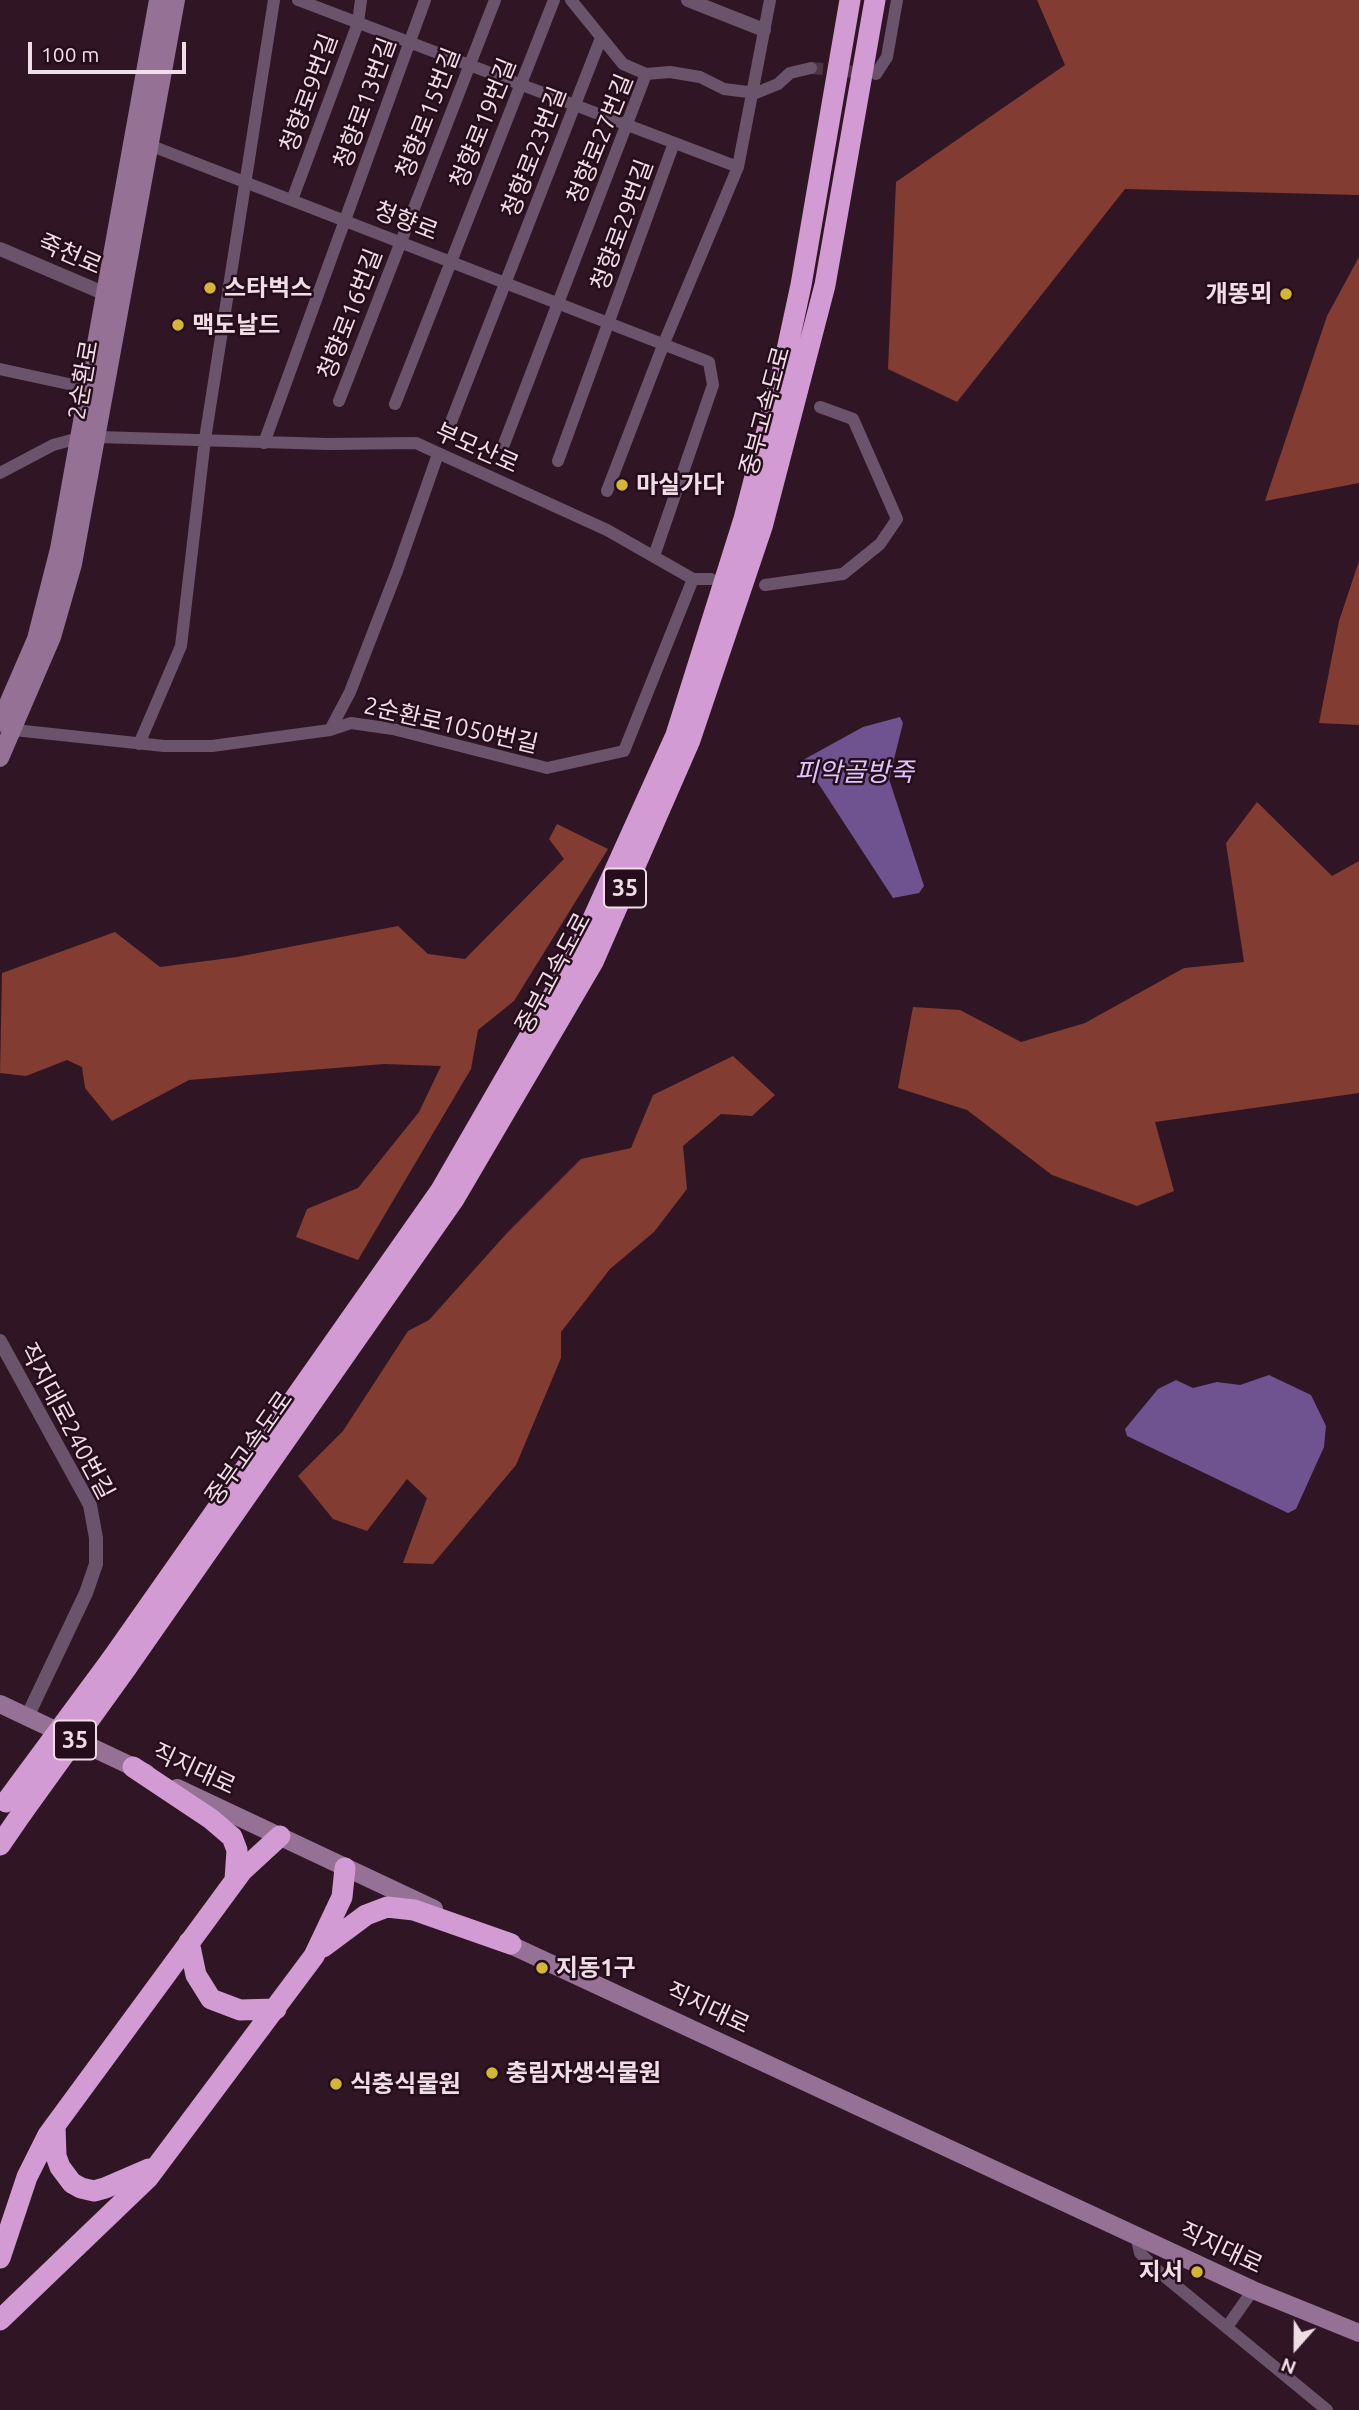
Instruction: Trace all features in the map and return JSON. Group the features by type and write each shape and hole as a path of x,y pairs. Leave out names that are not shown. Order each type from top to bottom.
{"highway":[{"name":"중부고속도로","path":"119,1663 441,1190 577,954 676,734 744,519 782,373 850,0"},
{"name":"중부고속도로","path":"0,1845 9,1809 119,1663 454,1199 593,962 690,740 762,527 825,285 874,0"},
{"path":"133,1767 211,1819 232,1837 237,1850 235,1880"},
{"path":"0,2258 27,2177 55,2126 235,1880 280,1836"},
{"path":"0,2320 148,2178 314,1955 342,1898 345,1868"},
{"path":"314,1955 331,1938 366,1915 387,1907 414,1910 511,1944"},
{"path":"189,1942 196,1975 211,1999 240,2010 276,2009"},
{"path":"55,2126 56,2156 60,2167 65,2176 81,2188 105,2188 158,2164"}],"main road":[{"name":"2순환로","path":"0,758 4,727 36,639 49,591 158,0"},
{"name":"2순환로","path":"4,727 37,678 64,601 98,437 176,0"},
{"name":"직지대로","path":"0,1704 345,1868 1253,2290 1359,2333"}],"street":[{"path":"139,744 181,646 205,439 274,0"},
{"path":"299,0 738,167"},
{"name":"청향로9번길","path":"292,200 358,23 361,0"},
{"name":"청향로13번길","path":"264,443 425,0"},
{"name":"청향로15번길","path":"401,242 495,0"},
{"name":"청향로19번길","path":"395,404 554,0"},
{"path":"571,0 623,64 646,74"},
{"path":"688,0 764,30"},
{"path":"607,491 664,343 738,167 770,0"},
{"path":"876,74 887,57 897,0"},
{"name":"청향로23번길","path":"451,422 601,38"},
{"path":"752,93 778,84 799,69 811,68"},
{"name":"청향로27번길","path":"504,444 646,74 670,72 700,77 724,89 752,93"},
{"name":"청향로","path":"134,139 709,362 713,385 654,556"},
{"name":"청향로29번길","path":"558,461 674,143"},
{"name":"청향로16번길","path":"339,401 401,242"},
{"name":"죽천로","path":"0,249 123,301"},
{"name":"2순환로","path":"0,369 88,388"},
{"path":"765,585 843,574 880,544 897,519 853,419 820,407"},
{"name":"부모산로","path":"98,437 264,443 416,443 607,530 693,579"},
{"name":"2순환로","path":"0,473 53,445 79,438"},
{"path":"330,730 350,692 439,454"},
{"path":"693,579 711,579"},
{"name":"2순환로1050번길","path":"4,727 139,744 212,746 330,730 351,723 393,729 547,768 624,751 693,579"},
{"name":"직지대로240번길","path":"0,1341 90,1505 96,1538 96,1564 86,1593 27,1717"},
{"path":"1136,2235 1144,2258 1327,2410"},
{"path":"1227,2327 1253,2290"}],"shaded area":[{"path":"1037,0 1359,0 1359,195 1125,189 957,402 888,369 896,182 1065,65"},
{"path":"1359,257 1359,483 1265,501 1327,316"},
{"path":"1359,561 1359,725 1319,723 1339,621"},
{"path":"1257,802 1332,876 1359,861 1359,1093 1155,1122 1174,1191 1137,1206 1052,1175 967,1110 898,1088 913,1007 960,1010 1021,1042 1085,1023 1184,968 1244,962 1226,843"},
{"path":"557,824 608,849 514,1001 478,1030 471,1069 358,1260 296,1237 307,1209 358,1188 419,1112 441,1066 384,1064 189,1080 112,1121 85,1088 82,1067 67,1060 26,1076 0,1073 2,973 115,932 160,967 237,957 398,926 428,954 465,959 564,859 549,839"},
{"path":"733,1056 775,1095 752,1116 721,1114 683,1146 687,1189 654,1232 610,1269 561,1332 561,1358 516,1465 433,1564 403,1563 427,1498 407,1479 367,1531 333,1519 298,1476 343,1431 408,1331 429,1320 507,1233 581,1159 631,1148 653,1095"}],"water":[{"name":"피악골방죽","path":"900,717 903,723 889,779 924,886 919,893 893,898 803,760 863,727"},
{"path":"1269,1375 1311,1395 1326,1426 1324,1447 1296,1509 1288,1513 1127,1436 1125,1429 1158,1389 1176,1380 1193,1388 1217,1382 1240,1385"}],"tunnel":[{"path":"811,68 866,73"}],"place":[{"name":"스타벅스","path":"210,288"},
{"name":"개똥뫼","path":"1286,294"},
{"name":"맥도날드","path":"178,325"},
{"name":"마실가다","path":"622,485"},
{"name":"지동1구","path":"542,1968"},
{"name":"충림자생식물원","path":"492,2073"},
{"name":"식충식물원","path":"336,2084"},
{"name":"지서","path":"1197,2272"}]}
